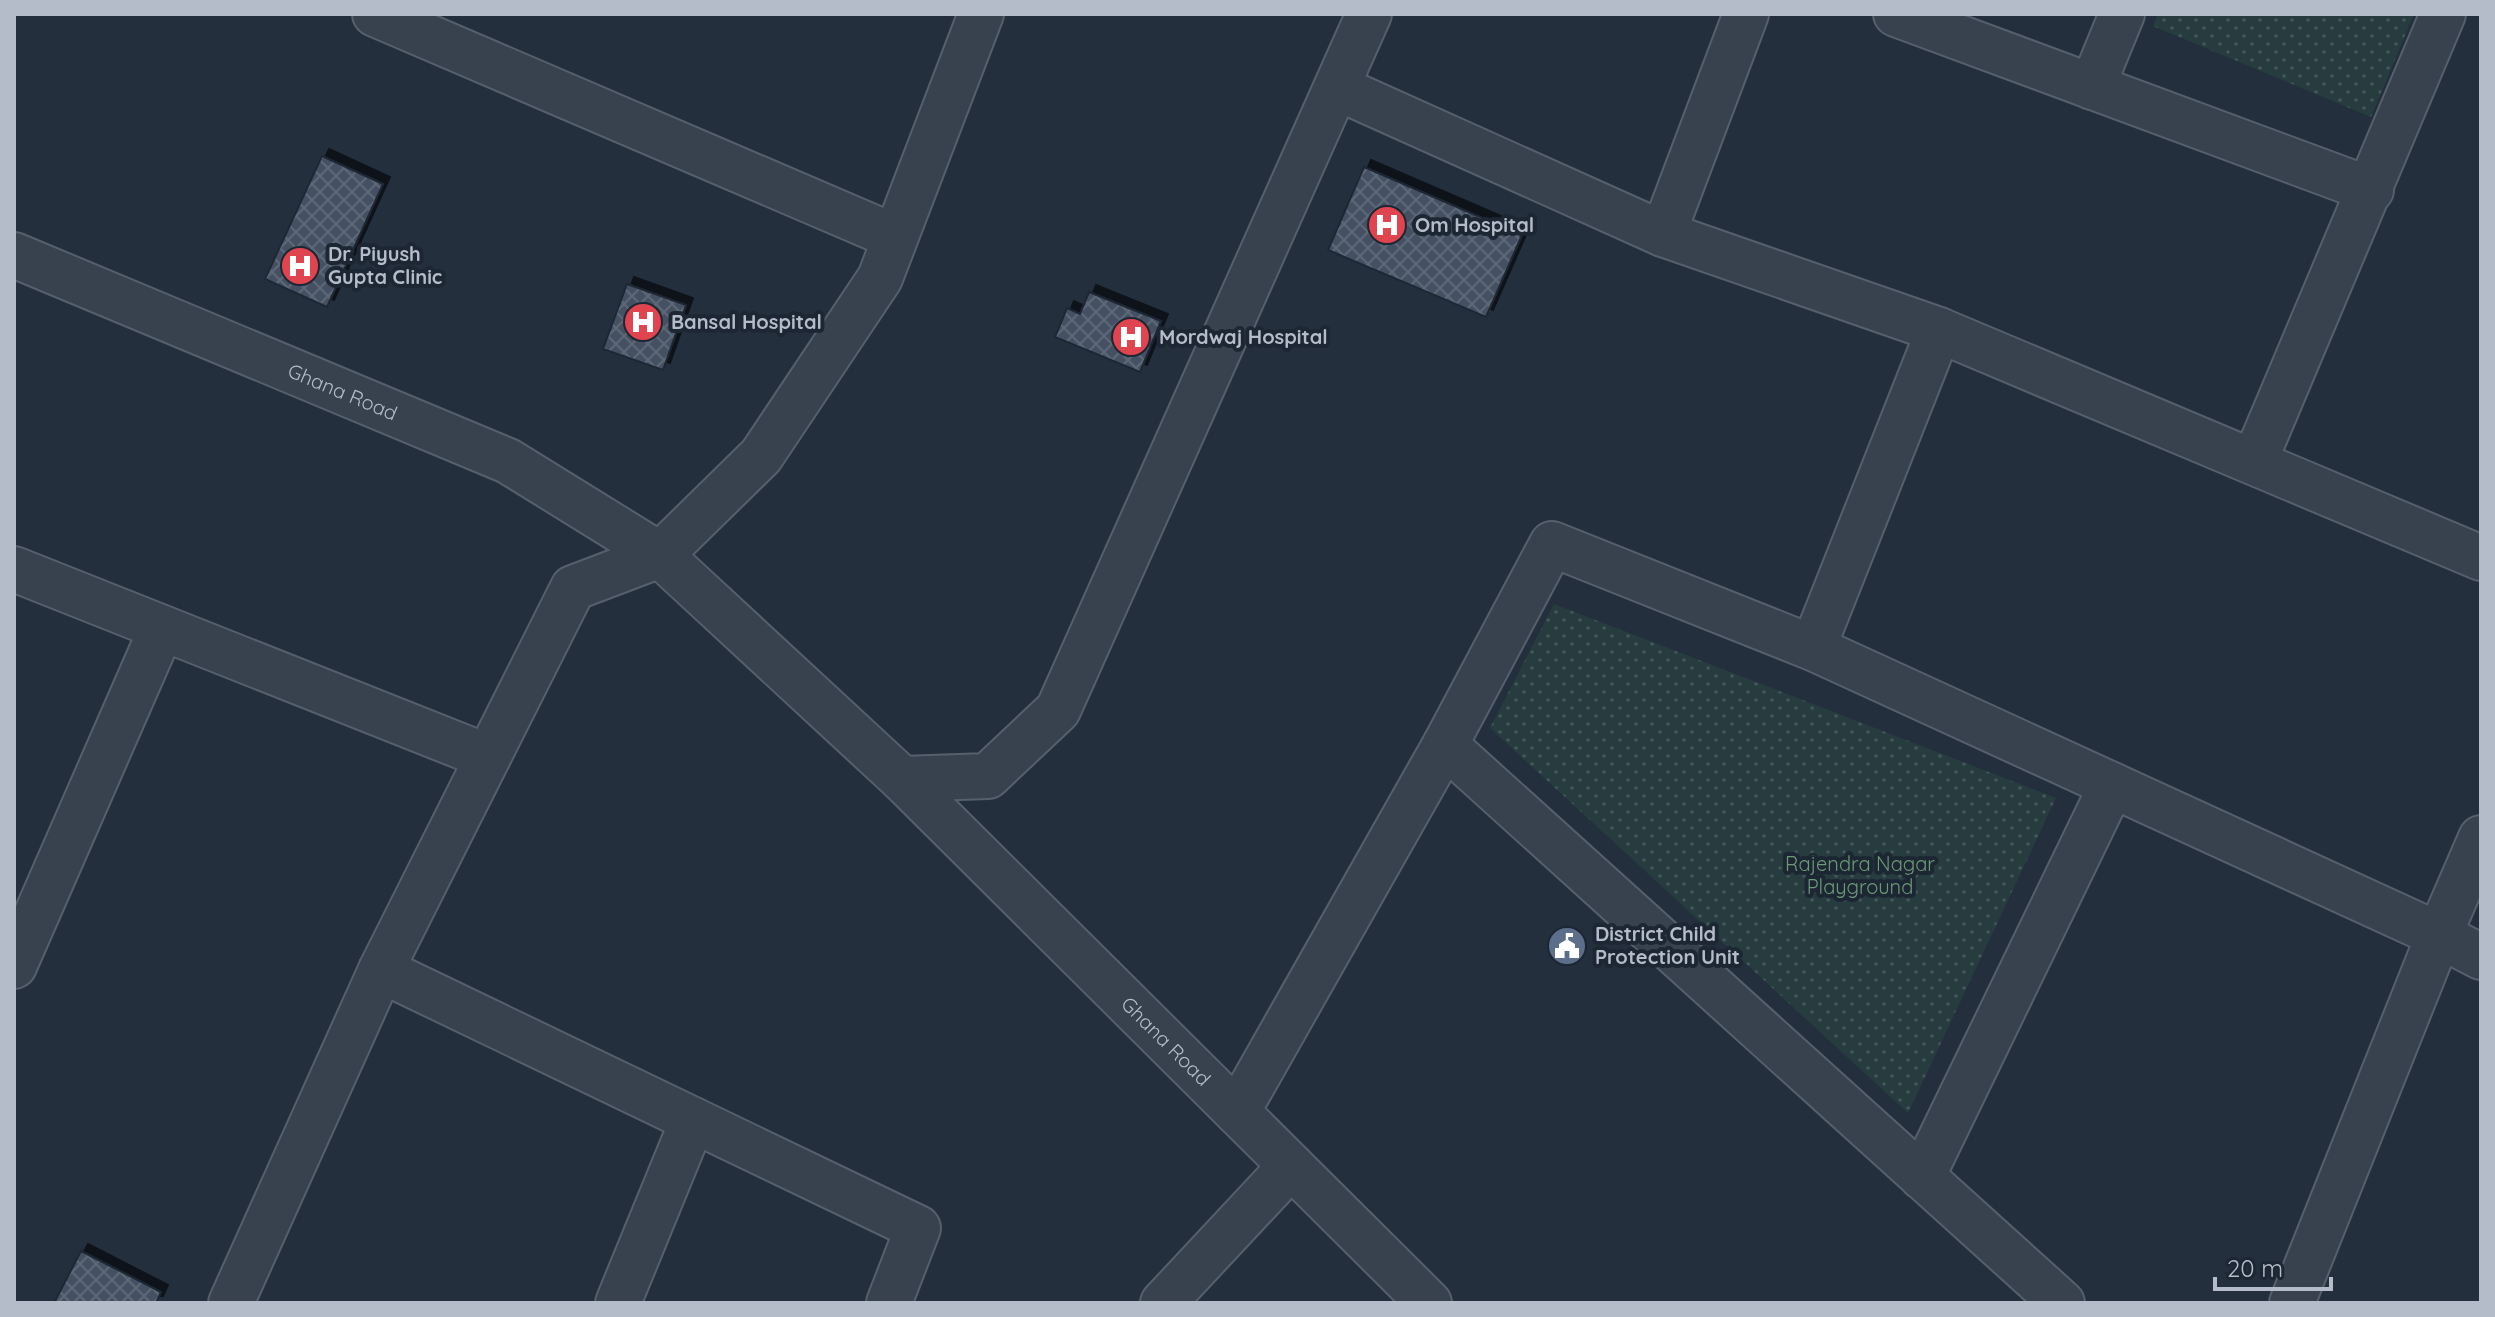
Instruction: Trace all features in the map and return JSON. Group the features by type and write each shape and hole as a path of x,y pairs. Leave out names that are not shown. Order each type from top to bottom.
{"street":[{"path":"375,14 895,237"},
{"path":"231,1303 381,970 573,588 660,555 761,456 880,278 981,14"},
{"path":"902,779 988,776 1058,710 1369,14"},
{"path":"1663,234 1746,14"},
{"path":"1896,14 2371,190"},
{"path":"2092,87 2122,14"},
{"path":"2254,462 2443,14"},
{"path":"1338,88 1663,234 1939,330 2481,558"},
{"name":"Ghana Road","path":"14,255 508,461 660,555 902,779 1429,1303"},
{"path":"1813,648 1939,330"},
{"path":"1237,1112 1445,745 1552,544 1813,648 2481,957"},
{"path":"14,569 488,757"},
{"path":"14,966 23,919 162,628"},
{"path":"1445,745 2062,1303"},
{"path":"1922,1177 2112,785"},
{"path":"2292,1303 2481,838"},
{"path":"381,970 918,1228 889,1303"},
{"path":"618,1303 693,1120"},
{"path":"1163,1303 1291,1166"}],"green space":[{"path":"2158,14 2414,14 2371,117 2153,26"},
{"name":"Rajendra Nagar Playground","path":"1554,604 2056,798 1908,1113 1490,728"}],"building":[{"path":"322,156 383,184 327,307 265,279"},
{"path":"1364,167 1522,235 1486,317 1328,250"},
{"path":"627,284 686,305 663,370 603,349"},
{"path":"1089,292 1161,321 1140,372 1055,337 1067,308 1080,314"},
{"path":"81,1251 161,1292 156,1303 54,1303"}],"place":[{"name":"Om Hospital","path":"1387,225"},
{"name":"Dr. Piyush Gupta Clinic","path":"300,266"},
{"name":"Bansal Hospital","path":"643,322"},
{"name":"Mordwaj Hospital","path":"1131,337"},
{"name":"District Child Protection Unit","path":"1567,946"}]}
